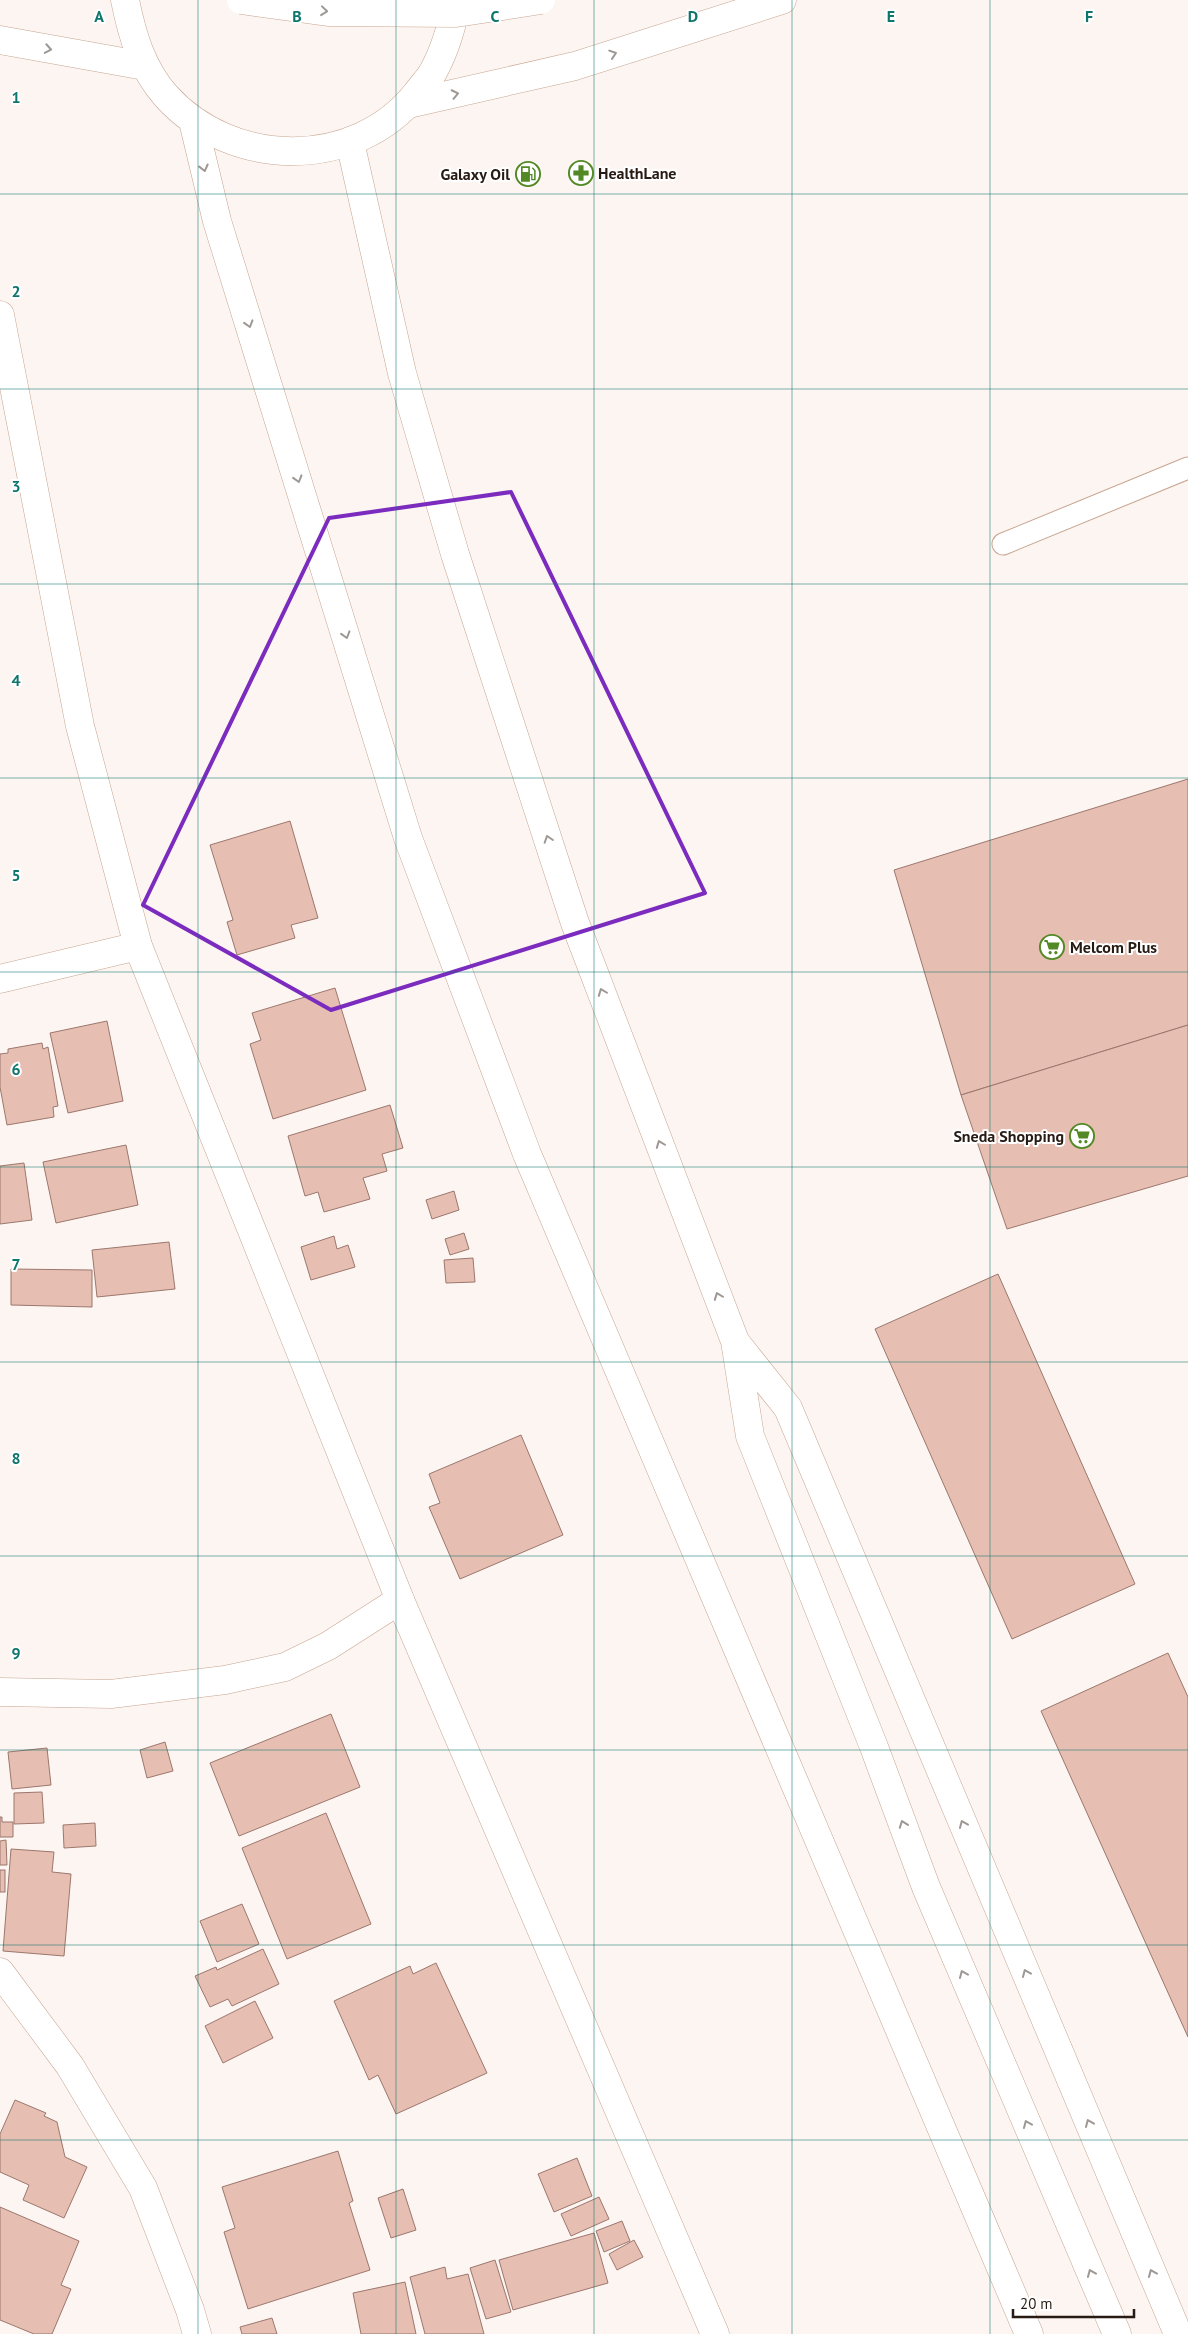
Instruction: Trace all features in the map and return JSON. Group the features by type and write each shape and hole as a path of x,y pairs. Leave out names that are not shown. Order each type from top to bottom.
{"street":[{"path":"125,0 131,32 145,66 166,96 193,121 229,140 253,148 285,152 318,150 350,142 371,132 408,104 432,73 449,38 457,0"},
{"path":"241,0 328,12 447,13 541,0"},
{"path":"408,104 511,83 575,66 782,0"},
{"path":"0,40 145,66"},
{"path":"193,121 217,221 418,866 527,1154 1029,2334"},
{"path":"350,142 402,374 455,554 575,923 735,1342 750,1436 874,1747 926,1887 1117,2334"},
{"path":"0,315 80,726 138,946 400,1600 716,2334"},
{"path":"0,979 138,946"},
{"path":"735,1342 788,1408 1178,2334"},
{"path":"0,1692 111,1694 234,1678 285,1667 328,1646 400,1600"},
{"path":"0,1972 70,2066 143,2188 190,2310 197,2334"}],"lane":[{"path":"1002,544 1188,468"}],"highlighted area":[{"path":"511,492 705,893 331,1010 143,905 329,518"}],"building":[{"name":"Melcom Plus","path":"1188,779 1188,1025 961,1095 894,870"},
{"path":"290,821 318,918 291,925 295,938 237,955 227,922 233,920 210,845"},
{"path":"335,988 366,1090 273,1119 250,1044 261,1040 252,1013"},
{"path":"107,1021 123,1101 68,1113 50,1033"},
{"name":"Sneda Shopping","path":"1188,1025 1188,1176 1007,1229 961,1095"},
{"path":"42,1043 43,1049 48,1047 58,1106 53,1107 54,1117 7,1125 0,1087 0,1054 8,1053 8,1049"},
{"path":"390,1105 403,1148 382,1154 387,1171 363,1178 370,1199 324,1212 318,1192 305,1196 288,1136"},
{"path":"126,1145 138,1205 56,1223 43,1162"},
{"path":"24,1163 32,1220 0,1224 0,1166"},
{"path":"454,1191 459,1210 432,1219 426,1200"},
{"path":"464,1233 469,1249 450,1255 445,1239"},
{"path":"334,1236 337,1249 348,1245 355,1267 311,1280 301,1247"},
{"path":"169,1242 175,1289 97,1297 92,1250"},
{"path":"473,1258 475,1282 446,1283 444,1260"},
{"path":"11,1269 92,1270 92,1307 11,1305"},
{"path":"998,1274 1135,1584 1012,1639 875,1329"},
{"path":"521,1435 563,1535 460,1579 429,1507 440,1503 429,1474"},
{"path":"1168,1653 1188,1697 1188,2037 1041,1711"},
{"path":"331,1714 360,1787 239,1836 210,1763"},
{"path":"165,1742 173,1771 147,1778 140,1750"},
{"path":"47,1748 51,1785 12,1789 8,1752"},
{"path":"42,1792 44,1823 14,1824 14,1793"},
{"path":"326,1813 371,1924 287,1959 242,1848"},
{"path":"0,1817 2,1817 2,1822 13,1822 13,1837 0,1837"},
{"path":"95,1823 96,1846 64,1848 63,1825"},
{"path":"6,1840 7,1865 0,1865 0,1841"},
{"path":"11,1849 54,1852 52,1872 71,1874 64,1956 3,1951"},
{"path":"0,1870 5,1870 5,1892 0,1892"},
{"path":"242,1904 259,1944 217,1962 200,1921"},
{"path":"263,1949 279,1984 232,2006 228,1999 210,2007 195,1976 216,1967 217,1970"},
{"path":"436,1963 487,2073 396,2114 378,2075 369,2080 334,2001 410,1966 413,1974"},
{"path":"255,2001 273,2038 223,2063 205,2026"},
{"path":"15,2100 46,2113 44,2116 57,2122 65,2157 87,2167 64,2218 23,2200 29,2185 0,2172 0,2134"},
{"path":"338,2151 353,2201 349,2203 370,2270 248,2309 224,2232 235,2228 222,2187"},
{"path":"577,2158 592,2196 554,2212 538,2174"},
{"path":"403,2189 416,2230 391,2238 378,2198"},
{"path":"599,2197 609,2219 571,2236 561,2214"},
{"path":"0,2207 79,2241 61,2285 71,2289 52,2334 34,2334 0,2320"},
{"path":"622,2221 630,2241 604,2252 596,2231"},
{"path":"594,2233 608,2283 513,2310 499,2260"},
{"path":"634,2240 643,2257 617,2270 609,2254"},
{"path":"495,2260 511,2312 486,2319 470,2268"},
{"path":"445,2267 447,2279 468,2274 484,2334 425,2334 410,2277"},
{"path":"405,2282 416,2334 361,2334 353,2293"},
{"path":"272,2318 277,2334 242,2334 240,2327"}],"place":[{"name":"HealthLane","path":"581,173"},
{"name":"Galaxy Oil","path":"528,174"},
{"name":"Melcom Plus","path":"1052,947"},
{"name":"Sneda Shopping","path":"1082,1136"}]}
